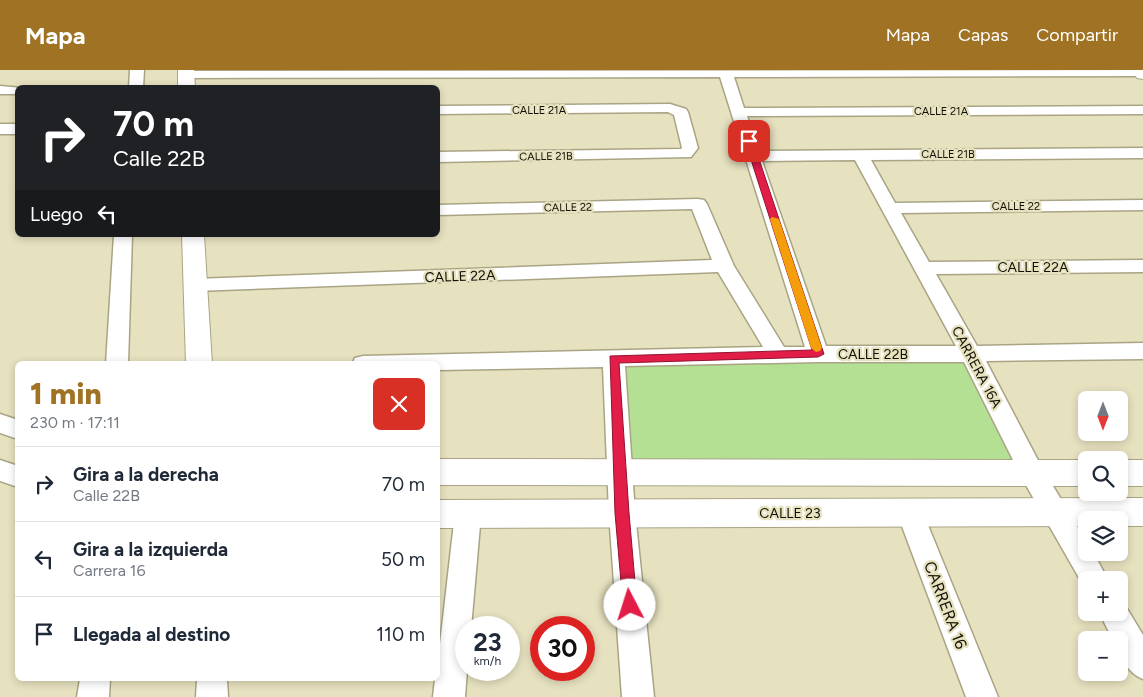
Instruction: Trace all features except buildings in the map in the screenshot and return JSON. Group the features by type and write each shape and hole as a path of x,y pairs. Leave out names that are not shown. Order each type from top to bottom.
{"street":[{"path":"136,85 137,70"},
{"path":"187,78 608,72 726,74 786,72 1141,72"},
{"path":"726,74 818,354"},
{"path":"0,90 15,90"},
{"name":"CALLE 21A","path":"440,110 670,108 681,112 690,148 685,154"},
{"name":"CALLE 21A","path":"739,112 1143,110"},
{"path":"0,129 15,129"},
{"name":"CALLE 21B","path":"754,156 1143,153"},
{"name":"CALLE 21B","path":"440,157 685,154"},
{"name":"CARRERA 16A","path":"860,155 971,354 1032,473 1089,571"},
{"name":"CALLE 22","path":"440,210 698,204 724,266"},
{"name":"CALLE 22","path":"889,208 1143,206"},
{"path":"117,361 123,237"},
{"path":"193,237 199,361"},
{"path":"724,266 778,355"},
{"name":"CALLE 22A","path":"195,285 724,266"},
{"name":"CALLE 22A","path":"923,268 1143,266"},
{"name":"CALLE 22B","path":"440,362 818,354 1143,351"},
{"path":"614,359 622,513 638,697"},
{"path":"0,423 15,429"},
{"path":"0,470 15,476"},
{"path":"440,472 1078,473"},
{"path":"1128,473 1143,473"},
{"name":"CALLE 23","path":"453,514 1143,512"},
{"name":"CARRERA 16","path":"910,513 982,697"},
{"path":"448,697 453,514"},
{"path":"1118,621 1143,664"},
{"path":"93,697 95,681"},
{"path":"212,681 212,697"}],"green space":[{"path":"971,354 1032,473 621,472 614,359"}],"slow traffic":[{"path":"775,219 816,348"}],"route":[{"path":"630,605 622,513 614,359 818,354 749,141"}]}
